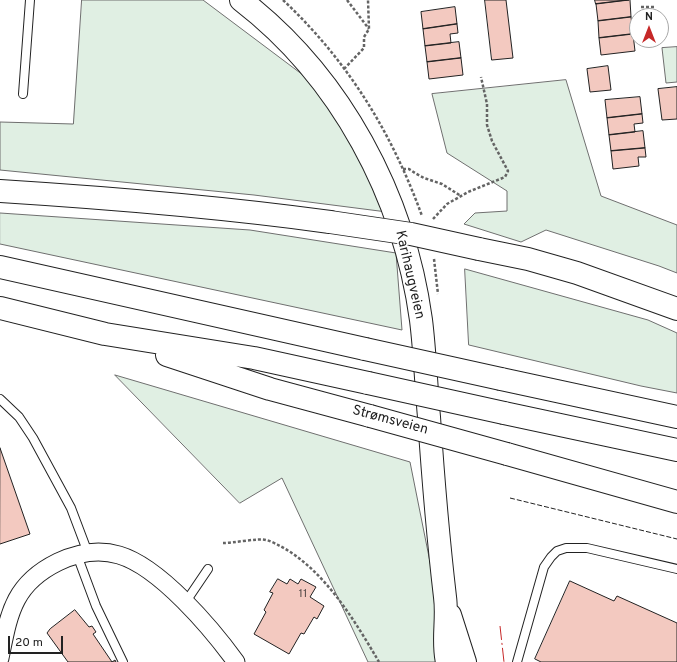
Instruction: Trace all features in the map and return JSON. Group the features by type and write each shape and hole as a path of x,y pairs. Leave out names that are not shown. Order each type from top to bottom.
{"main road":[{"name":"Karihaugveien","path":"241,0 278,31 301,55 327,87 357,132 370,156 393,209 406,251 421,319 438,535 446,603 444,651 446,662"},
{"path":"0,191 162,202 254,212 411,234 528,259 577,273 677,309"},
{"path":"0,267 677,417"},
{"path":"0,308 105,334 254,358 677,450"},
{"name":"Strømsveien","path":"105,334 270,389 677,502"},
{"name":"Karihaugveien","path":"446,603 461,648 464,662"}],"street":[{"path":"0,658 6,626 13,606 21,591 44,569 64,559 82,554 110,553 125,557 144,568 160,580 185,602 221,641 236,662"}],"lane":[{"path":"23,94 30,0"},
{"path":"0,399 19,417 34,438 71,508 96,606 124,662"},
{"path":"518,662 544,567 557,551 566,548 587,548 677,569"},
{"path":"185,602 208,568"}],"path":[{"path":"283,0 313,31 344,69 362,52 364,48 364,37 369,29 368,0"},
{"path":"348,0 369,29"},
{"path":"641,7 654,7"},
{"path":"431,221 447,204 468,192 505,177 508,171 492,141 487,125 487,104 482,77"},
{"path":"403,169 409,169 442,184 461,196"},
{"path":"223,543 266,540 288,550 299,558 315,571 344,607 379,662"}],"green space":[{"path":"82,0 203,0 319,87 357,132 387,212 254,195 0,170 0,122 73,124"},
{"path":"677,47 677,82 666,83 662,48"},
{"path":"566,80 601,196 677,225 677,273 546,230 521,242 464,224 475,213 507,211 507,191 447,153 432,94"},
{"path":"0,213 250,230 396,253 402,330 0,244"},
{"path":"465,269 648,320 677,333 677,393 641,386 469,345"},
{"path":"115,375 410,462 450,662 368,662 282,478 240,503"}],"building":[{"path":"485,0 506,0 513,58 492,60"},
{"path":"595,0 629,0 596,4"},
{"path":"630,0 629,17 598,21 596,4"},
{"path":"455,7 457,24 423,29 421,12"},
{"path":"629,17 629,34 599,38 598,21"},
{"path":"457,24 458,33 450,34 451,43 425,46 423,29"},
{"path":"629,34 629,48 635,48 635,51 601,55 599,38"},
{"path":"459,42 461,58 427,62 425,46"},
{"path":"461,58 463,75 429,79 427,62"},
{"path":"608,66 611,90 590,92 587,69"},
{"path":"677,87 677,119 662,120 658,89"},
{"path":"640,97 642,114 607,118 605,100"},
{"path":"642,114 643,123 634,124 635,132 609,135 607,118"},
{"path":"643,131 645,148 611,151 609,135"},
{"path":"645,148 646,157 638,157 639,166 613,169 611,151"},
{"path":"0,448 30,534 0,544"},
{"path":"278,579 287,584 290,579 298,584 301,579 316,587 310,597 324,606 317,619 314,617 304,634 301,633 289,654 254,634 266,612 264,610 273,593 270,592"},
{"path":"570,581 614,601 617,596 677,623 677,662 541,662 535,659"},
{"path":"75,610 89,627 92,626 96,632 93,634 112,662 68,662 47,633"}],"fence":[{"path":"510,498 677,539"}],"power":[{"path":"500,626 504,662"}]}
